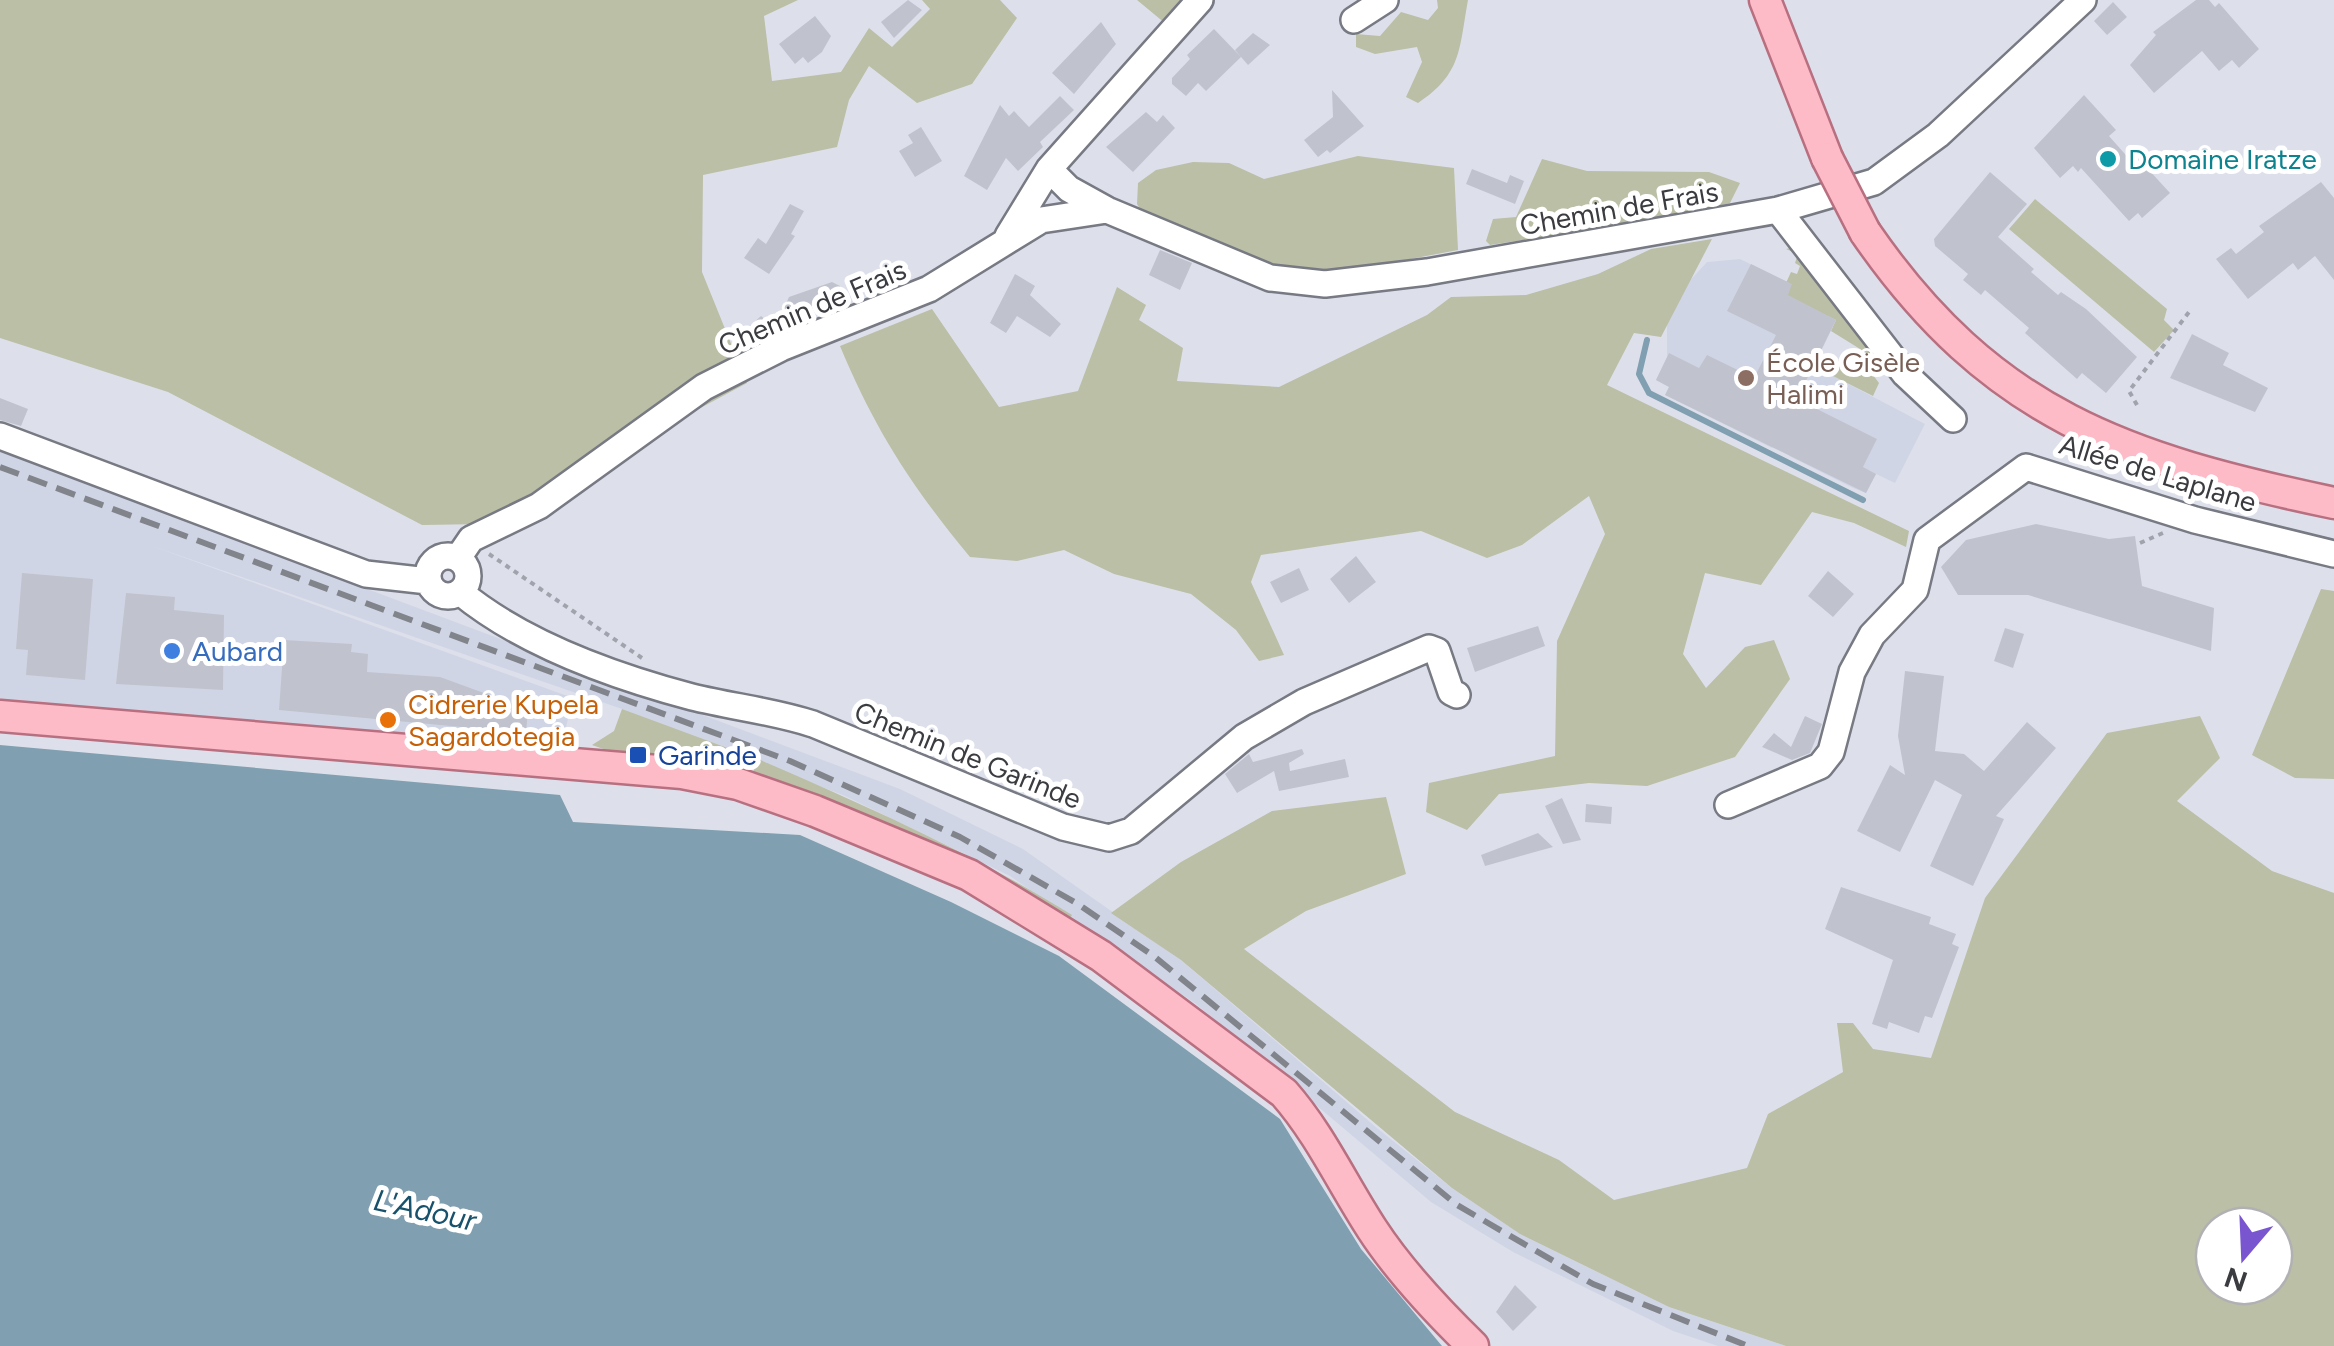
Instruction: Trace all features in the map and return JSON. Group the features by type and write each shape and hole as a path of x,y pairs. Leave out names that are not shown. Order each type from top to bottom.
{"main road":[{"path":"1765,0 1827,158 1864,232 1904,285 1962,347 2062,420 2163,460 2334,503"},
{"path":"1778,0 1798,80"},
{"path":"0,716 682,773 738,784 904,846 969,875 1101,956 1284,1093 1308,1120 1373,1230 1406,1274 1472,1346"}],"street":[{"path":"1007,239 1049,169 1200,0"},
{"path":"1354,20 1384,0"},
{"name":"Chemin de Frais","path":"1049,169 1069,189 1107,210 1270,278 1299,284 1428,272 1778,210 1856,189 1901,166 2083,0"},
{"name":"Chemin de Frais","path":"428,580 436,560 464,549 553,497 704,387 781,348 929,289 966,270 1007,239 1042,220 1107,210"},
{"path":"1778,210 1906,374 1953,419"},
{"path":"0,436 366,574 428,580 445,596 460,592 468,570 464,549"},
{"name":"Allée de Laplane","path":"1728,805 1820,766 1830,752 1859,657 1892,612 1916,590 1927,540 2026,467 2195,520 2334,554"},
{"name":"Chemin de Garinde","path":"460,592 496,622 629,676 693,697 799,720 1063,827 1110,838 1130,831 1244,737 1304,702 1430,648 1437,651 1451,692 1457,695"}],"path":[{"path":"2137,405 2130,392 2189,312"},
{"path":"2140,543 2171,530"},
{"path":"464,549 655,666"}],"shaded area":[{"name":"École Gisèle Halimi","path":"1740,259 1787,282 1795,299 1836,320 1814,366 1925,424 1895,483 1876,474 1866,493 1789,456 1798,439 1781,430 1772,448 1665,395 1669,387 1656,380 1667,357 1667,316 1683,288 1707,262"},
{"path":"0,451 900,789 1023,849 1181,960 1377,1128 1452,1188 1520,1234 1669,1307 1786,1346 1718,1346 1673,1331 1513,1252 1431,1202 1196,1004 1010,876 845,796 622,709 152,546 573,698 562,744 0,703"}],"green space":[{"path":"0,0 798,0 764,16 772,81 841,72 869,28 892,47 930,9 922,0 1000,0 1017,18 972,84 917,103 869,66 849,100 837,147 703,175 702,272 747,383 484,524 422,525 168,392 0,338"},
{"path":"1137,0 1189,0 1166,24"},
{"path":"1437,0 1468,0 1463,33 1451,71 1418,103 1406,97 1422,62 1417,47 1375,54 1356,47 1356,34 1380,36 1401,12 1428,20 1438,8"},
{"path":"1358,156 1454,168 1458,250 1331,274 1288,270 1145,217 1137,204 1138,183 1156,170 1193,162 1229,163 1264,179"},
{"path":"1542,159 1587,171 1709,172 1740,183 1730,203 1689,214 1490,245 1486,241 1493,219 1516,217"},
{"path":"2035,199 2167,309 2164,320 2174,330 2154,352 2009,229"},
{"path":"1712,239 1661,337 1634,333 1607,385 1909,531 1906,547 1854,523 1812,512 1761,585 1705,573 1683,654 1706,688 1745,647 1774,640 1790,679 1735,757 1647,786 1589,783 1499,794 1467,830 1426,812 1429,783 1555,756 1557,641 1605,534 1589,496 1522,545 1487,558 1421,531 1261,555 1251,582 1284,655 1259,661 1236,630 1191,594 1114,574 1064,550 1017,561 970,557 896,457 840,346 932,309 999,407 1078,391 1117,287 1146,305 1139,320 1183,348 1177,381 1279,387 1427,315 1451,297 1526,295 1598,274 1651,249"},
{"path":"1799,246 1878,354 1873,357 1831,331 1836,320 1781,294 1791,272 1797,274 1800,266 1795,263 1798,254 1786,249"},
{"path":"1838,360 1870,371 1879,383 1873,396 1831,375"},
{"path":"2321,589 2334,591 2334,779 2295,778 2252,755"},
{"path":"622,709 749,756 742,761 695,751 658,760 592,745 614,731"},
{"path":"2200,716 2220,758 2177,801 2272,871 2334,893 2334,1346 1786,1346 1669,1307 1520,1234 1452,1188 1181,960 1111,913 1181,862 1272,811 1386,797 1406,874 1306,911 1244,949 1455,1112 1559,1160 1614,1200 1747,1168 1768,1114 1843,1072 1837,1023 1853,1023 1873,1049 1931,1058 1985,898 2107,733"},
{"path":"758,759 957,850 1072,915 1068,922 751,777"}],"water":[{"name":"L'Adour","path":"0,745 560,795 573,822 800,835 951,902 1059,956 1280,1119 1361,1249 1442,1346 0,1346"}],"building":[{"path":"908,0 922,10 894,38 881,22"},
{"name":"Domaine Iratze","path":"2196,0 2209,0 2215,7 2219,3 2259,49 2239,68 2232,60 2219,71 2202,51 2154,93 2130,65 2156,35 2153,32"},
{"path":"2113,2 2127,17 2107,35 2094,21"},
{"path":"815,16 831,36 822,52 808,63 803,57 795,64 779,44"},
{"path":"1101,22 1116,44 1074,94 1052,73"},
{"path":"1214,29 1241,57 1206,91 1198,83 1186,96 1172,84 1172,78 1190,59 1187,55"},
{"path":"1253,33 1270,45 1248,65 1235,50"},
{"path":"1332,90 1364,126 1330,153 1327,150 1318,157 1304,140 1333,117"},
{"name":"Domaine Iratze","path":"2084,95 2116,130 2109,136 2132,162 2137,157 2170,193 2142,218 2138,213 2129,221 2081,168 2078,172 2073,166 2060,178 2034,148"},
{"path":"1060,96 1074,110 1040,142 1043,147 1018,171 1006,158 987,190 964,176 1000,105 1009,116 1014,111 1029,127"},
{"path":"1146,112 1157,122 1163,115 1175,128 1133,172 1106,147"},
{"path":"921,127 942,161 915,177 899,151 913,143 908,135"},
{"path":"1472,169 1507,183 1510,175 1524,181 1515,204 1466,184"},
{"path":"1990,172 2027,204 1998,237 2034,269 2031,272 2058,295 2061,292 2086,309 2137,357 2106,393 2082,373 2077,379 2025,333 2029,328 1985,290 1981,295 1963,280 1968,274 1935,246 1934,239"},
{"path":"2321,182 2334,198 2334,280 2315,256 2298,270 2293,263 2248,299 2216,259 2231,248 2236,254 2264,232 2259,226"},
{"path":"790,204 804,211 791,234 795,236 769,274 744,258 758,238 766,244"},
{"path":"1160,250 1192,263 1180,290 1149,275"},
{"path":"1751,264 1792,284 1788,295 1836,320 1797,399 1877,439 1863,467 1876,474 1866,493 1665,395 1669,387 1656,380 1669,353 1699,368 1707,355 1754,378 1776,335 1727,311"},
{"path":"1015,274 1035,286 1030,295 1061,324 1050,337 1017,316 1006,333 990,323"},
{"path":"832,282 840,286 845,301 775,328 789,297"},
{"path":"761,316 775,328 764,339 750,326"},
{"path":"2192,334 2229,353 2223,365 2268,388 2255,412 2170,378"},
{"path":"0,398 28,409 21,426 0,420"},
{"path":"2036,524 2109,539 2135,536 2142,586 2214,608 2211,651 2028,595 1958,595 1941,567 1966,540"},
{"path":"1356,556 1376,582 1349,603 1330,579"},
{"path":"1299,568 1309,590 1281,603 1270,582"},
{"path":"1828,571 1854,594 1833,617 1808,596"},
{"path":"22,573 93,579 85,680 26,675 28,650 16,649"},
{"path":"126,593 175,597 174,610 224,615 223,690 116,684"},
{"path":"1538,626 1545,646 1475,672 1467,648"},
{"path":"2005,628 2024,634 2013,668 1994,661"},
{"path":"284,640 352,644 351,652 368,654 367,672 440,677 528,709 526,733 279,710"},
{"path":"1905,671 1944,676 1935,751 1964,754 1984,771 2027,722 2056,748 1996,816 2004,819 1973,886 1930,866 1962,795 1935,780 1900,852 1857,831 1890,765 1905,775 1898,736"},
{"path":"1805,716 1822,724 1810,753 1792,760 1762,747 1774,733 1791,747"},
{"path":"1302,749 1304,754 1289,763 1290,771 1345,759 1349,777 1279,791 1274,771 1237,793 1225,774 1249,754 1253,762"},
{"path":"1562,798 1581,840 1563,844 1545,806"},
{"path":"1586,804 1612,807 1611,824 1585,822"},
{"path":"1538,833 1553,847 1485,866 1481,855"},
{"path":"1841,887 1931,917 1929,924 1956,934 1952,944 1959,947 1932,1018 1925,1016 1919,1033 1889,1022 1887,1029 1872,1024 1893,960 1825,929"},
{"path":"1515,1285 1537,1307 1513,1331 1496,1312"}],"waterway":[{"path":"1647,340 1639,374 1649,393 1863,500"}],"railway":[{"path":"0,467 790,761 960,837 1078,904 1155,957 1457,1205 1593,1284 1748,1346"}],"place":[{"name":"Domaine Iratze","path":"2108,159"},
{"name":"École Gisèle Halimi","path":"1746,378"},
{"name":"Aubard","path":"172,651"},
{"name":"Cidrerie Kupela Sagardotegia","path":"388,720"},
{"name":"Garinde","path":"638,755"}]}
